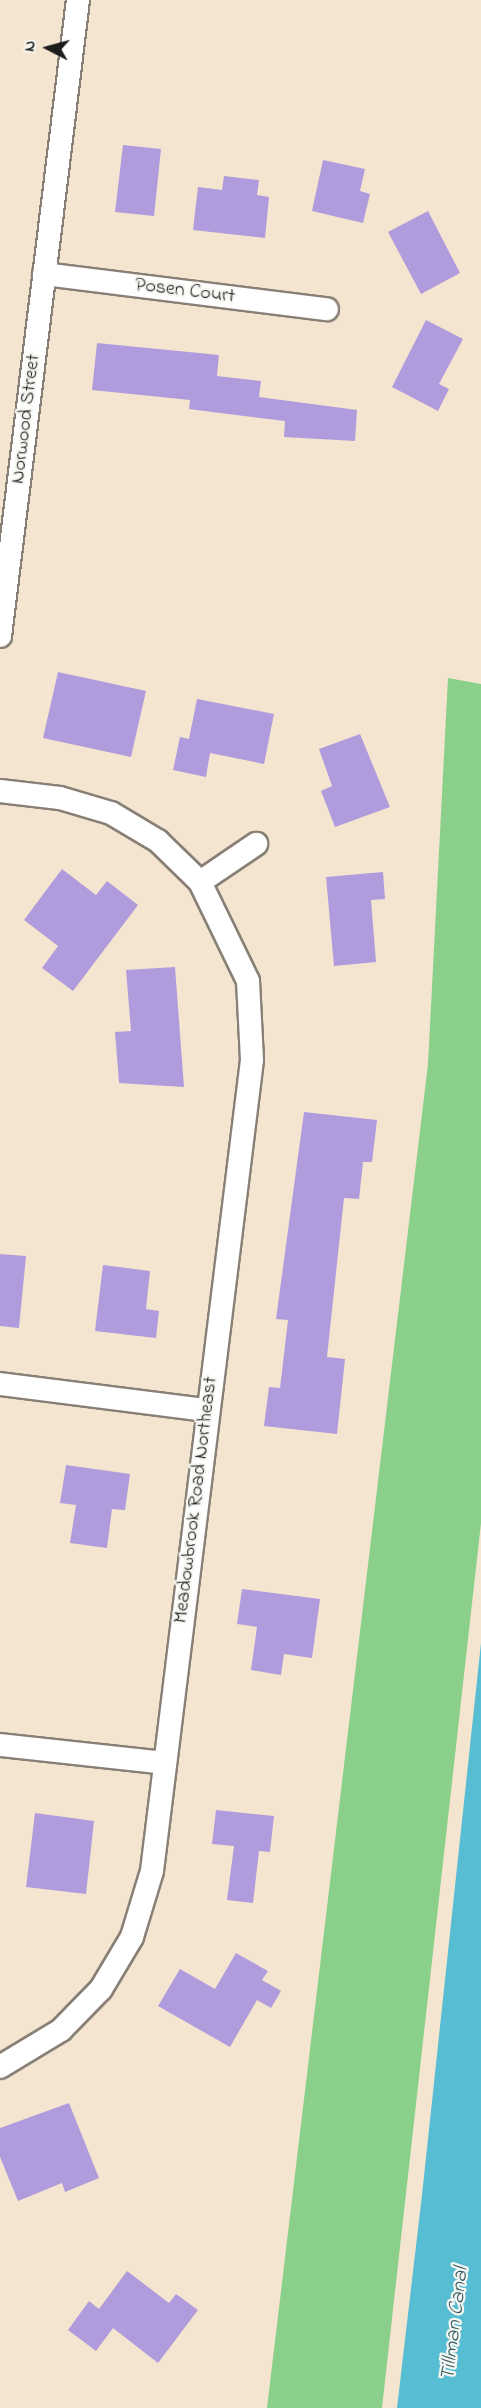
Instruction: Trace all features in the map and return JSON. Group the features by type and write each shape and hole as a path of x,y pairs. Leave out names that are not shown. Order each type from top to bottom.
{"street":[{"name":"Norwood Street","path":"0,636 78,0"},
{"name":"Posen Court","path":"44,274 327,309"},
{"name":"Meadowbrook Road Northeast","path":"0,790 60,798 111,813 158,841 200,882 248,981 252,1060 207,1410 152,1871 132,1937 101,1989 61,2030 0,2067"},
{"path":"200,882 256,844"},
{"path":"0,1384 207,1410"},
{"path":"0,1745 165,1763"}],"green space":[{"path":"448,678 481,684 481,1523 382,2408 267,2408 428,1064"}],"water":[{"name":"Tillman Canal","path":"481,1643 481,2408 397,2408 422,2195"}],"building":[{"path":"123,145 161,149 154,216 115,212"},
{"path":"323,160 365,169 360,191 370,194 363,223 312,211"},
{"path":"224,176 259,180 257,195 269,197 265,238 193,230 198,187 222,190"},
{"path":"428,211 460,273 421,294 388,232"},
{"path":"426,320 463,339 439,384 449,389 438,411 392,387"},
{"path":"97,343 219,355 217,376 261,381 259,397 357,410 355,441 284,437 285,421 189,409 190,400 92,390"},
{"path":"58,672 146,691 131,757 43,738"},
{"path":"197,699 274,714 264,764 210,753 206,777 173,770 180,737 189,739"},
{"path":"360,734 390,807 335,827 321,791 332,786 319,749"},
{"path":"62,869 96,895 107,881 138,905 73,991 42,968 58,946 24,920"},
{"path":"383,872 385,899 371,900 376,962 334,966 326,877"},
{"path":"175,967 184,1087 119,1083 115,1032 131,1031 126,970"},
{"path":"304,1112 377,1120 372,1162 363,1162 359,1199 344,1198 327,1357 345,1359 337,1434 264,1426 269,1387 280,1388 288,1320 276,1319"},
{"path":"0,1254 26,1256 19,1328 0,1326"},
{"path":"103,1265 150,1271 146,1309 159,1311 156,1338 95,1331"},
{"path":"66,1465 130,1474 125,1510 112,1509 107,1548 70,1543 76,1505 60,1503"},
{"path":"242,1589 320,1599 312,1658 284,1654 281,1675 251,1670 257,1627 237,1624"},
{"path":"216,1810 274,1816 270,1852 259,1851 253,1903 227,1900 234,1846 212,1844"},
{"path":"35,1813 94,1821 86,1894 26,1887"},
{"path":"236,1953 268,1971 262,1980 281,1991 271,2008 257,2000 230,2047 158,2006 180,1969 215,1989"},
{"path":"69,2103 99,2178 65,2192 62,2183 18,2201 0,2157 0,2128"},
{"path":"127,2271 169,2303 176,2294 198,2310 158,2363 113,2328 96,2351 68,2330 89,2301 99,2309"}]}
